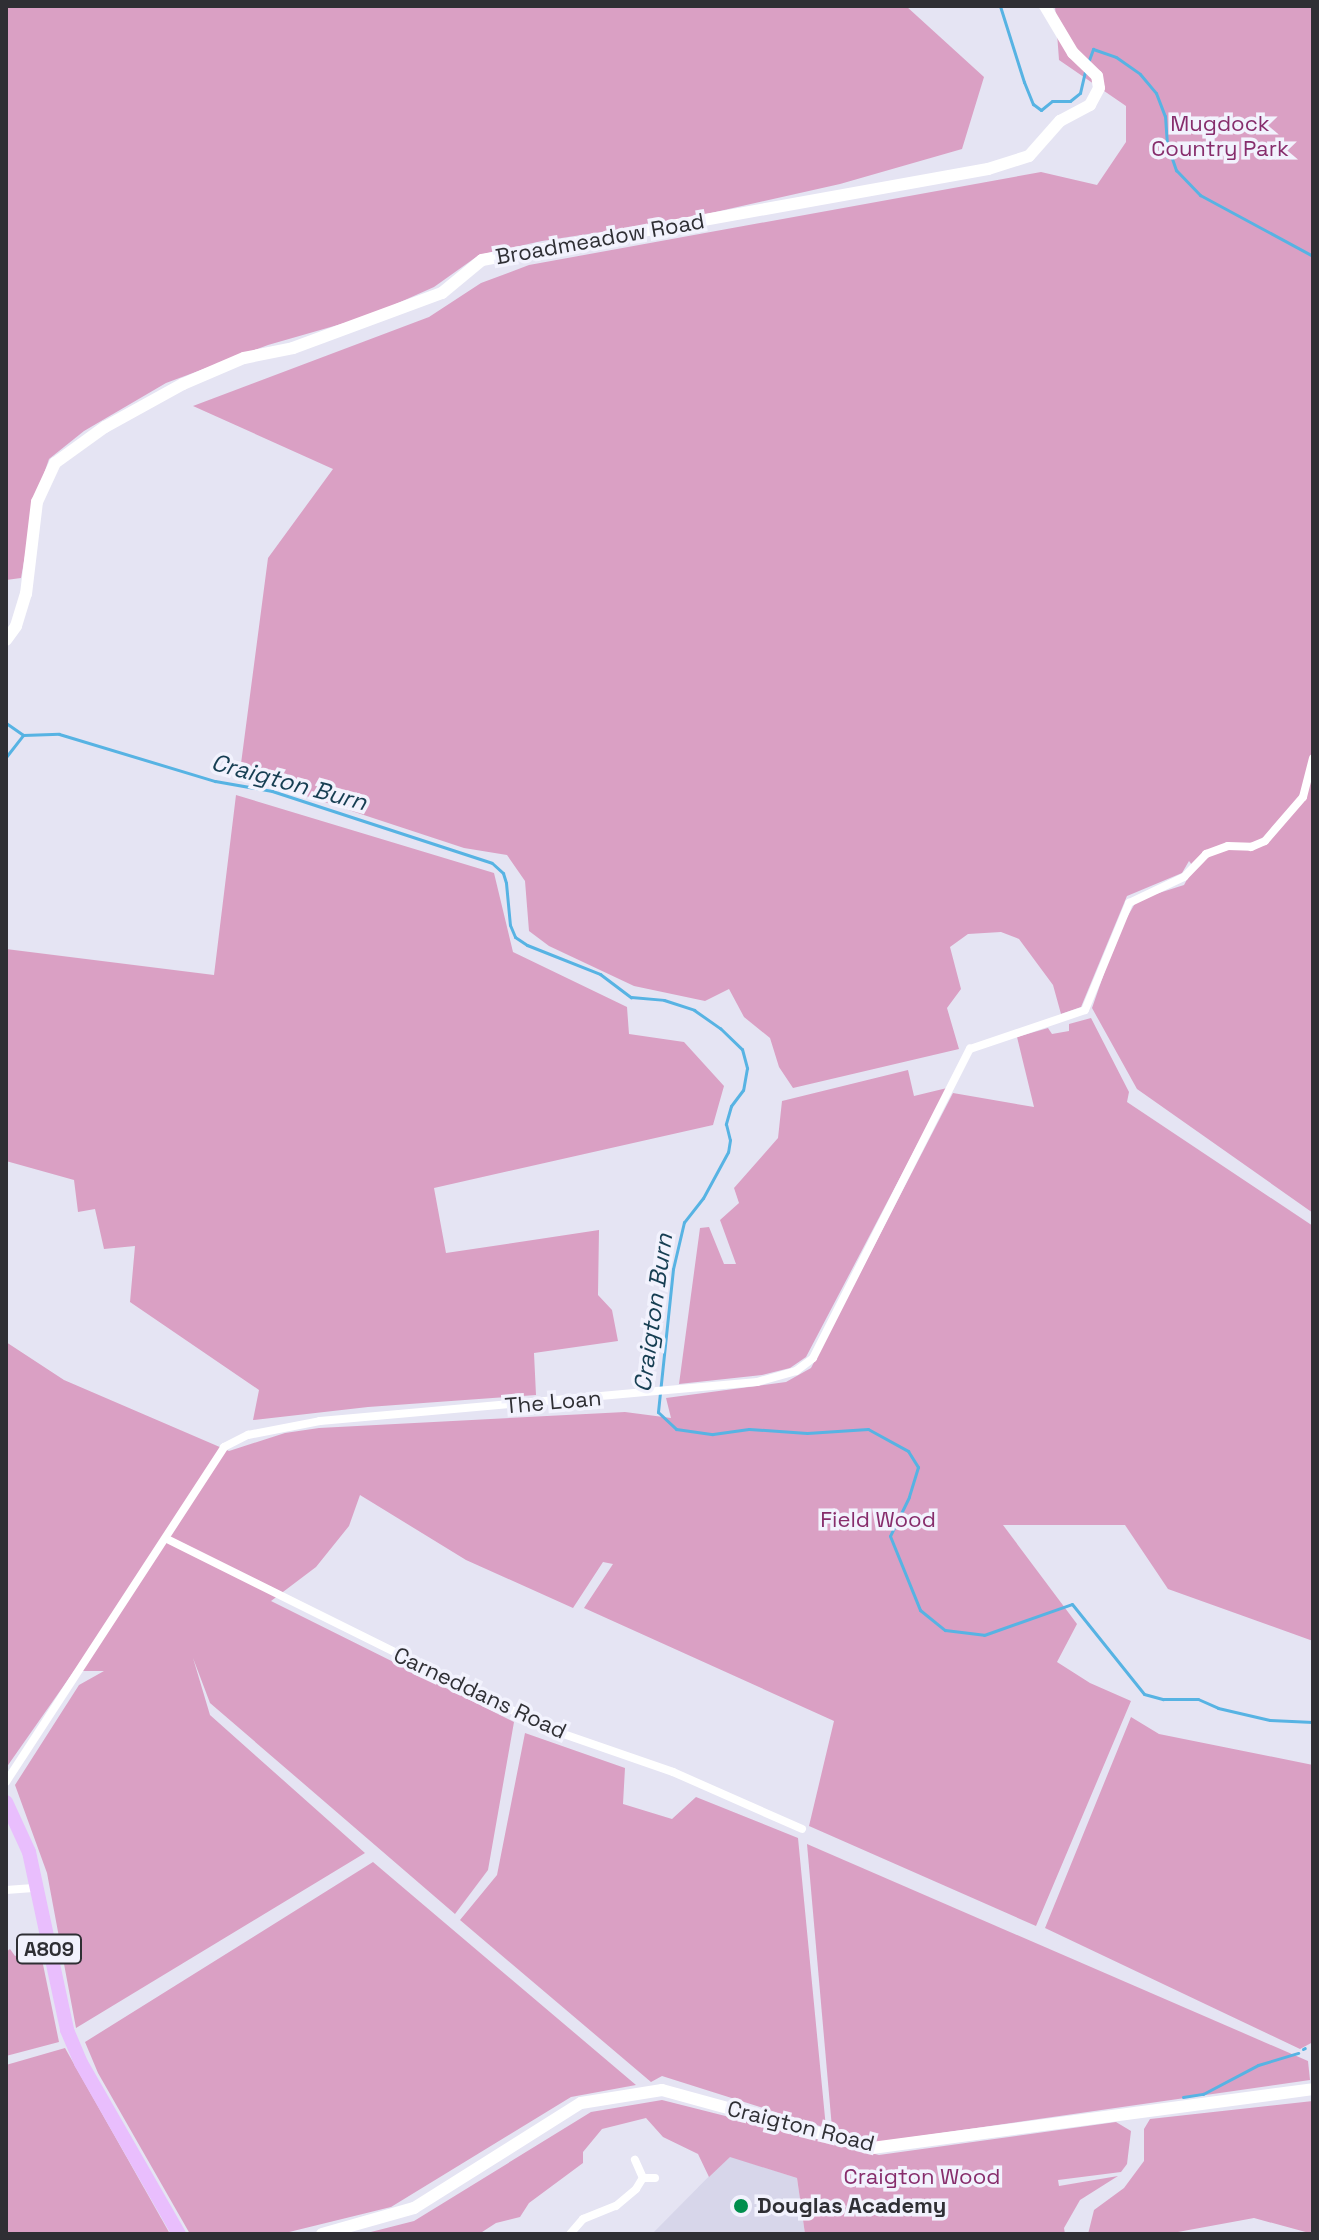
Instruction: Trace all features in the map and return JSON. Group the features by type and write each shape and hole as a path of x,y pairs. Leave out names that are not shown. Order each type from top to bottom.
{"main road":[{"name":"A809","path":"6,1802 29,1852 67,2030 87,2073 179,2234"}],"street":[{"name":"Broadmeadow Road","path":"6,640 16,626 26,594 37,502 55,463 105,427 183,384 244,358 293,348 442,293 482,260 1010,164 1037,150 1060,121 1090,105 1099,88 1094,71 1077,58 1045,6"},
{"name":"The Loan","path":"6,1782 167,1539 224,1447 248,1435 320,1421 757,1382 796,1371 813,1358 970,1049 1085,1010 1129,903 1184,877 1206,854 1228,846 1251,847 1265,841 1303,797 1313,758"},
{"name":"Carneddans Road","path":"167,1539 549,1729 673,1772 802,1829"},
{"path":"6,1890 38,1888"},
{"name":"Craigton Road","path":"322,2234 414,2208 581,2103 662,2090 872,2148 1313,2089"},
{"path":"635,2160 643,2178"},
{"path":"570,2234 583,2219 622,2202 643,2178 655,2178"}],"shaded area":[{"name":"Douglas Academy","path":"729,2156 797,2178 805,2234 652,2234"}],"green space":[{"path":"6,6 906,6 984,77 962,149 840,184 680,220 542,241 479,255 434,287 369,316 268,345 166,383 84,431 49,459 35,500 21,578 6,580"},
{"name":"Mugdock Country Park","path":"1055,6 1313,6 1313,1213 1137,1089 1092,1008 1118,933 1137,900 1184,885 1191,872 1189,861 1182,873 1127,896 1081,1007 1061,1014 1053,985 1019,939 1001,932 968,934 950,947 961,989 947,1008 959,1049 793,1088 779,1067 770,1038 744,1017 729,989 705,1001 634,986 549,946 529,931 525,881 507,855 464,848 297,793 239,779 268,558 333,469 193,406 429,317 481,283 529,265 1041,172 1097,185 1126,142 1126,106 1059,60"},
{"path":"236,795 494,873 513,952 627,1007 629,1034 684,1042 724,1086 713,1125 434,1188 446,1253 599,1230 598,1295 612,1310 618,1341 534,1353 536,1395 368,1407 253,1420 259,1390 130,1302 135,1246 104,1249 95,1209 78,1212 74,1180 6,1161 6,949 214,975"},
{"name":"Field Wood","path":"1091,1018 1129,1092 1127,1102 1313,1226 1313,1641 1168,1589 1125,1525 1003,1525 1077,1624 1057,1662 1090,1683 1131,1701 1036,1926 809,1826 834,1721 584,1608 613,1564 603,1562 573,1608 466,1560 360,1495 349,1526 316,1567 271,1601 514,1722 488,1870 455,1914 210,1703 193,1658 210,1715 365,1853 76,2028 47,1873 15,1785 79,1685 104,1671 74,1671 6,1768 6,1342 64,1380 229,1451 285,1433 319,1428 625,1412 671,1418 666,1398 786,1382 811,1368 953,1093 1034,1107 1017,1037 1048,1028 1052,1034 1069,1031 1069,1024"},
{"path":"908,1070 914,1096 947,1088 806,1357 790,1368 762,1375 679,1384 700,1228 709,1227 724,1264 736,1264 720,1220 739,1203 734,1188 778,1138 782,1101"},
{"path":"1131,1717 1159,1734 1313,1765 1313,2042 1300,2049 1045,1928"},
{"path":"525,1733 625,1768 623,1804 672,1819 696,1797 798,1838 826,2128 662,2076 651,2082 460,1920 497,1875"},
{"path":"807,1844 1308,2061 1310,2080 871,2143 832,2128"},
{"path":"373,1862 636,2085 571,2097 391,2207 281,2234 190,2234 98,2073 85,2042"},
{"path":"39,1945 59,2042 6,2056 6,1952 10,1949 15,1956"},
{"path":"65,2048 170,2234 6,2234 6,2065"},
{"name":"Craigton Wood","path":"662,2100 879,2155 1116,2122 1131,2131 1127,2164 1121,2172 1058,2180 1059,2186 1118,2176 1080,2200 1064,2228 1065,2234 805,2234 797,2178 730,2157 709,2177 698,2154 663,2137 646,2118 602,2129 583,2152 583,2163 529,2203 520,2217 496,2223 479,2234 363,2234 414,2221 591,2112"},
{"path":"1313,2101 1313,2234 1254,2218 1167,2234 1088,2234 1094,2210 1124,2188 1144,2161 1144,2129 1150,2119"}],"waterway":[{"path":"1000,6 1033,104 1041,110 1052,101 1070,101 1080,93 1085,71"},
{"path":"1089,60 1093,49 1116,57 1140,74 1156,93 1165,116 1167,144 1176,170 1200,195 1313,256"},
{"name":"Craigton Burn","path":"6,723 23,735 59,734 215,781 272,791 492,863 503,873 510,925 515,937 527,945 600,974 631,997 664,1000 694,1010 720,1028 742,1049 747,1068 743,1090 731,1106 726,1124 730,1140 728,1152 703,1198 684,1222 673,1269 658,1412 676,1429 713,1434 749,1429 807,1433 868,1429 908,1451 918,1467 909,1497 890,1536 920,1610 945,1630 984,1635 1072,1604 1144,1694 1163,1699 1198,1699 1218,1708 1270,1720 1313,1722"},
{"path":"6,757 23,735"},
{"path":"1183,2097 1203,2094 1258,2065 1298,2053"}],"place":[{"name":"Douglas Academy","path":"741,2206"}]}
